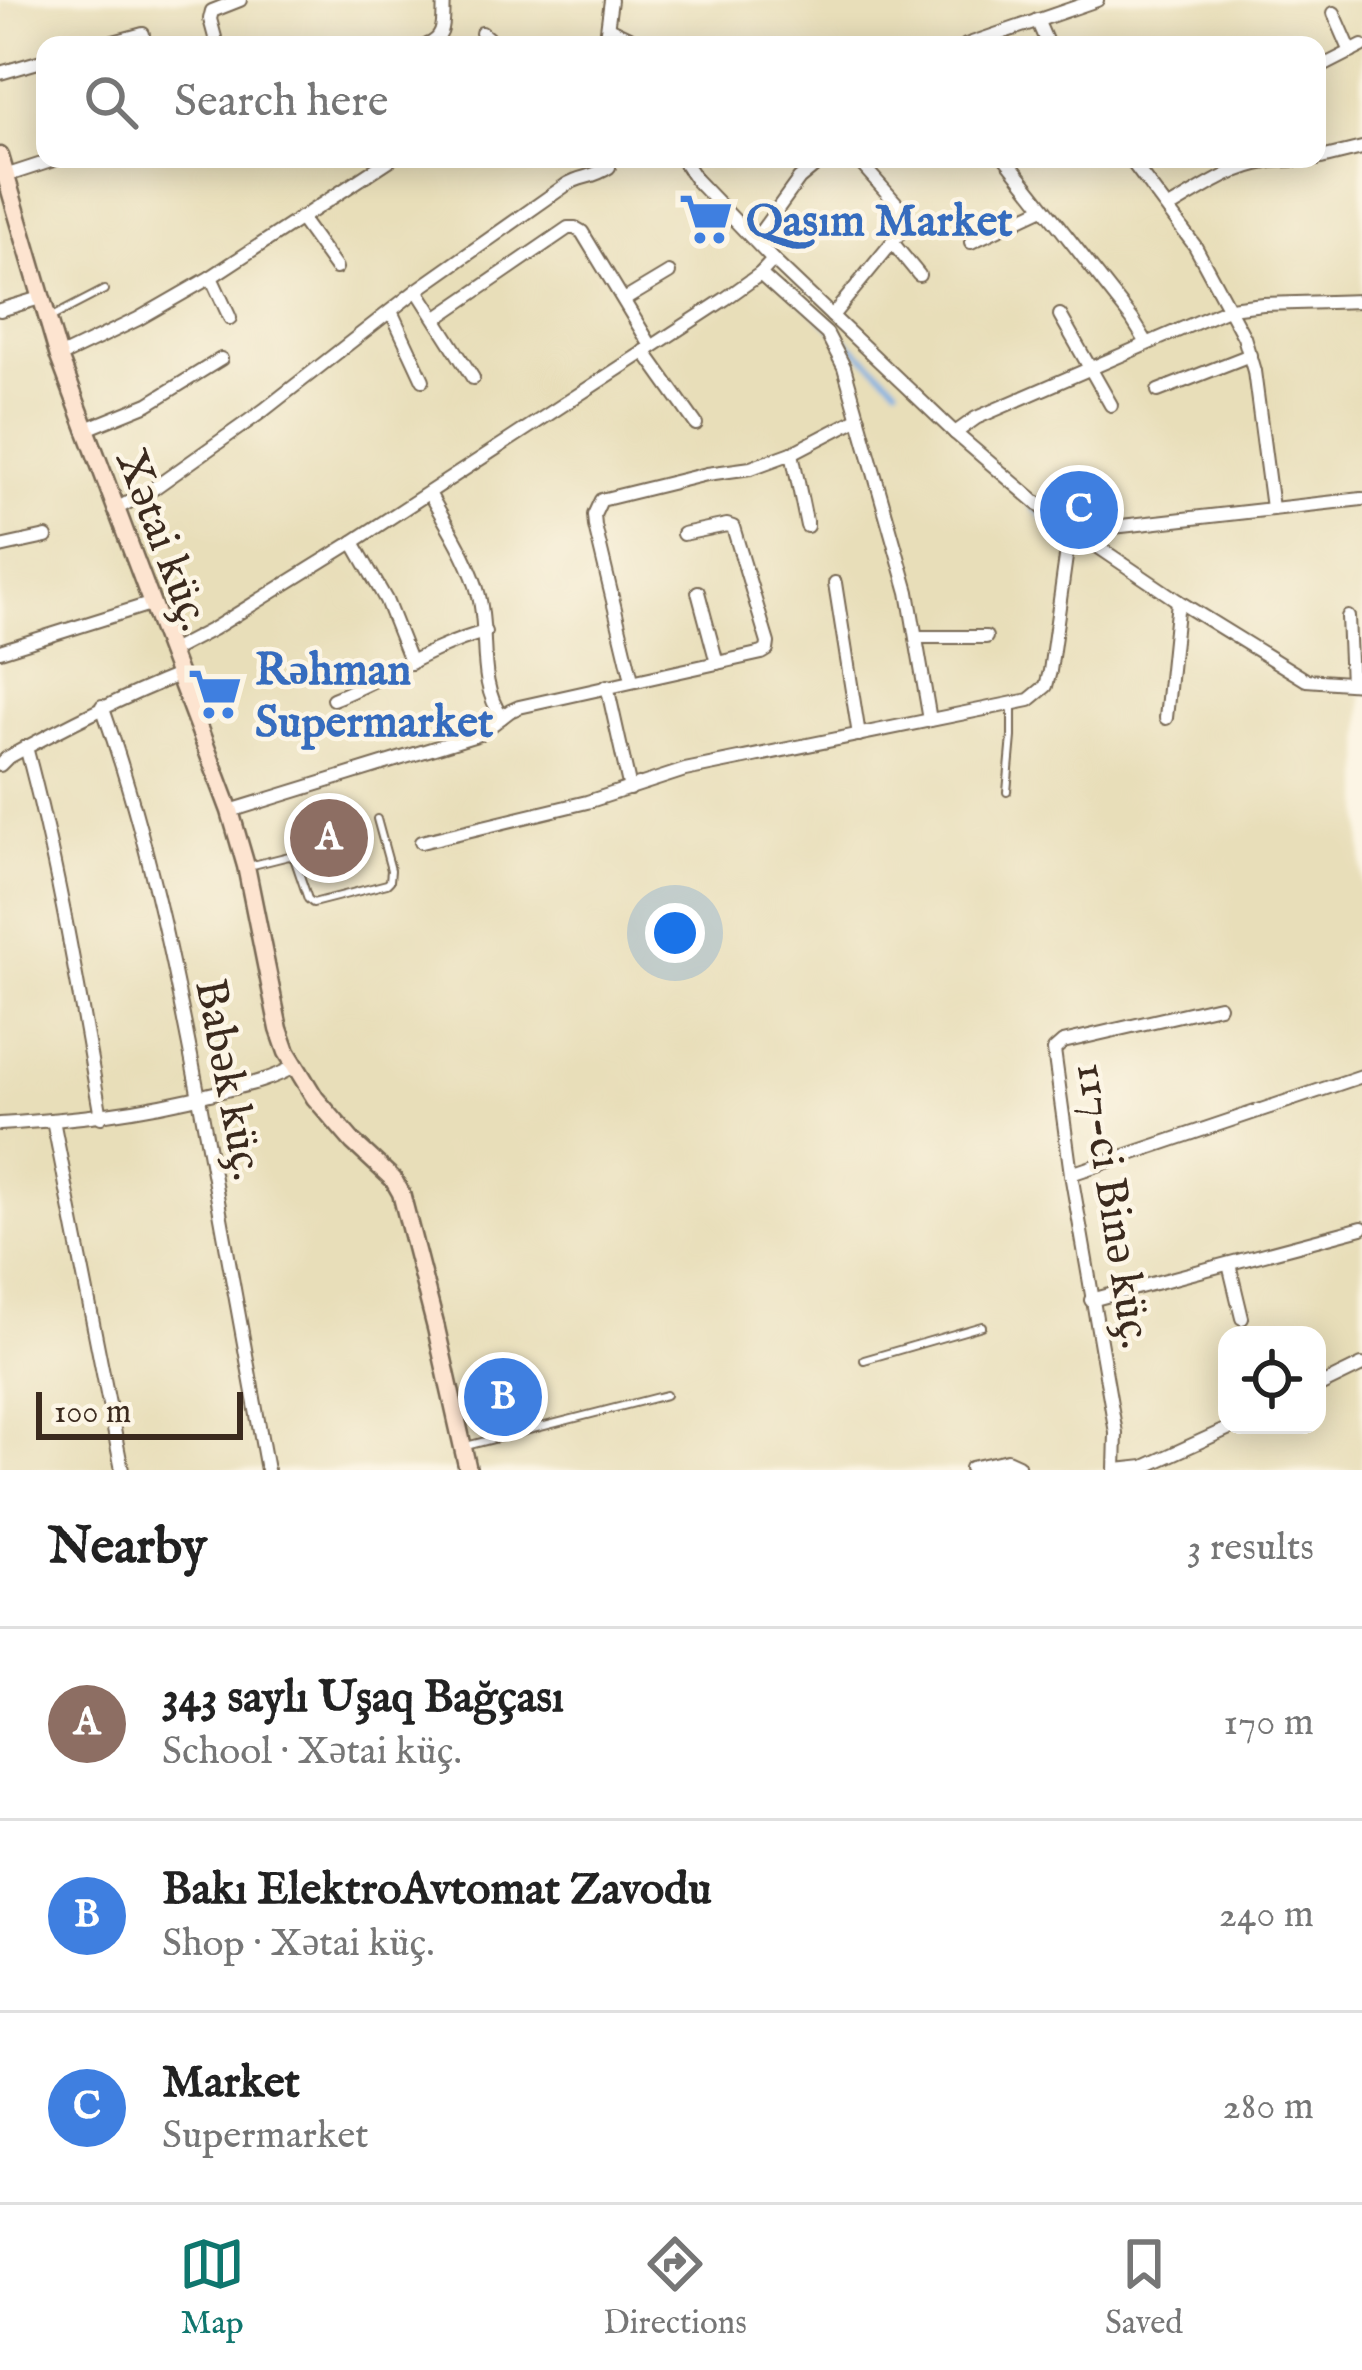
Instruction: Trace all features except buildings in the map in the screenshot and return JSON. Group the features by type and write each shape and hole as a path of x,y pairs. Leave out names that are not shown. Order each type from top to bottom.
{"street":[{"path":"215,36 212,10 240,0"},
{"path":"441,36 444,0"},
{"path":"607,36 611,0"},
{"path":"992,36 1097,0"},
{"path":"1326,64 1356,49 1334,13"},
{"path":"1037,20 1044,36"},
{"path":"608,28 625,36"},
{"path":"482,33 486,36"},
{"path":"135,36 143,34"},
{"path":"0,73 36,63"},
{"path":"1326,157 1362,148"},
{"path":"3,173 36,164"},
{"path":"59,358 211,277 377,168"},
{"path":"114,509 150,490 264,410 417,290 575,179 596,176 608,168"},
{"path":"688,168 773,260 955,433 1052,515 1178,601 1306,680 1356,684 1348,617"},
{"path":"755,240 812,168"},
{"path":"832,316 906,220 865,168"},
{"path":"1013,168 1147,343"},
{"path":"1140,168 1195,246 1239,323 1250,355 1272,508"},
{"path":"1168,208 1245,168"},
{"name":"Xətai küç.","path":"3,173 84,430 230,811 279,1029 295,1066 333,1120 393,1179 401,1193 468,1470"},
{"path":"971,242 1042,208"},
{"path":"300,218 336,268"},
{"path":"437,318 568,228 575,228 624,300 648,349 696,424"},
{"path":"892,242 919,275"},
{"path":"169,652 429,493 760,274 773,260"},
{"path":"624,300 669,273"},
{"path":"760,274 836,346 900,559 930,720"},
{"path":"211,277 230,318"},
{"path":"417,290 472,379"},
{"path":"0,310 40,298"},
{"path":"955,433 976,418 1230,308 1362,301"},
{"path":"391,311 423,380"},
{"path":"1060,314 1111,406"},
{"path":"1158,391 1250,355"},
{"path":"84,430 148,404 221,359"},
{"path":"632,680 596,526 597,506 610,497 707,473 751,468 792,453 859,418"},
{"path":"792,453 807,526"},
{"path":"429,493 474,580 491,700 502,717"},
{"path":"1076,531 1362,499"},
{"path":"230,811 480,734 519,707 763,653 768,643 734,527 683,534"},
{"path":"421,842 630,789 685,770 1029,700 1046,686 1066,557 1076,531"},
{"path":"1,542 46,537"},
{"path":"353,542 386,600 411,663"},
{"path":"836,583 859,735"},
{"path":"698,592 717,663"},
{"path":"1166,718 1178,601"},
{"path":"0,651 150,604"},
{"path":"333,699 485,632"},
{"path":"916,638 986,637"},
{"path":"1,763 102,706 178,675"},
{"path":"607,686 630,789"},
{"name":"Babək küç.","path":"102,706 148,853 268,1470"},
{"path":"26,747 57,877 101,1117"},
{"name":"117-ci Binə küç.","path":"1116,1470 1116,1433 1071,1174 1054,1059 1057,1045 1219,1006"},
{"path":"0,1124 101,1117 260,1082 295,1066"},
{"path":"1071,1174 1362,1076"},
{"path":"53,1120 122,1470"},
{"path":"1091,1300 1362,1228"},
{"path":"1229,1264 1242,1318"},
{"path":"1326,1383 1362,1365"},
{"path":"1116,1470 1144,1467 1218,1433"},
{"path":"970,1468 1007,1460 1019,1470"}],"lane":[{"path":"46,320 104,290"},
{"path":"1007,791 1012,704"},
{"path":"246,866 294,858 313,903 387,884 391,870 376,819"},
{"path":"864,1360 982,1326"},
{"path":"463,1447 666,1395"}],"waterway":[{"path":"771,273 897,386"},
{"path":"1031,506 1063,534"}],"place":[{"name":"Qasım Market","path":"706,219"},
{"name":"Market","path":"1079,510"},
{"name":"Rəhman Supermarket","path":"215,694"},
{"name":"343 saylı Uşaq Bağçası","path":"329,838"},
{"name":"Bakı ElektroAvtomat Zavodu","path":"503,1397"}]}
